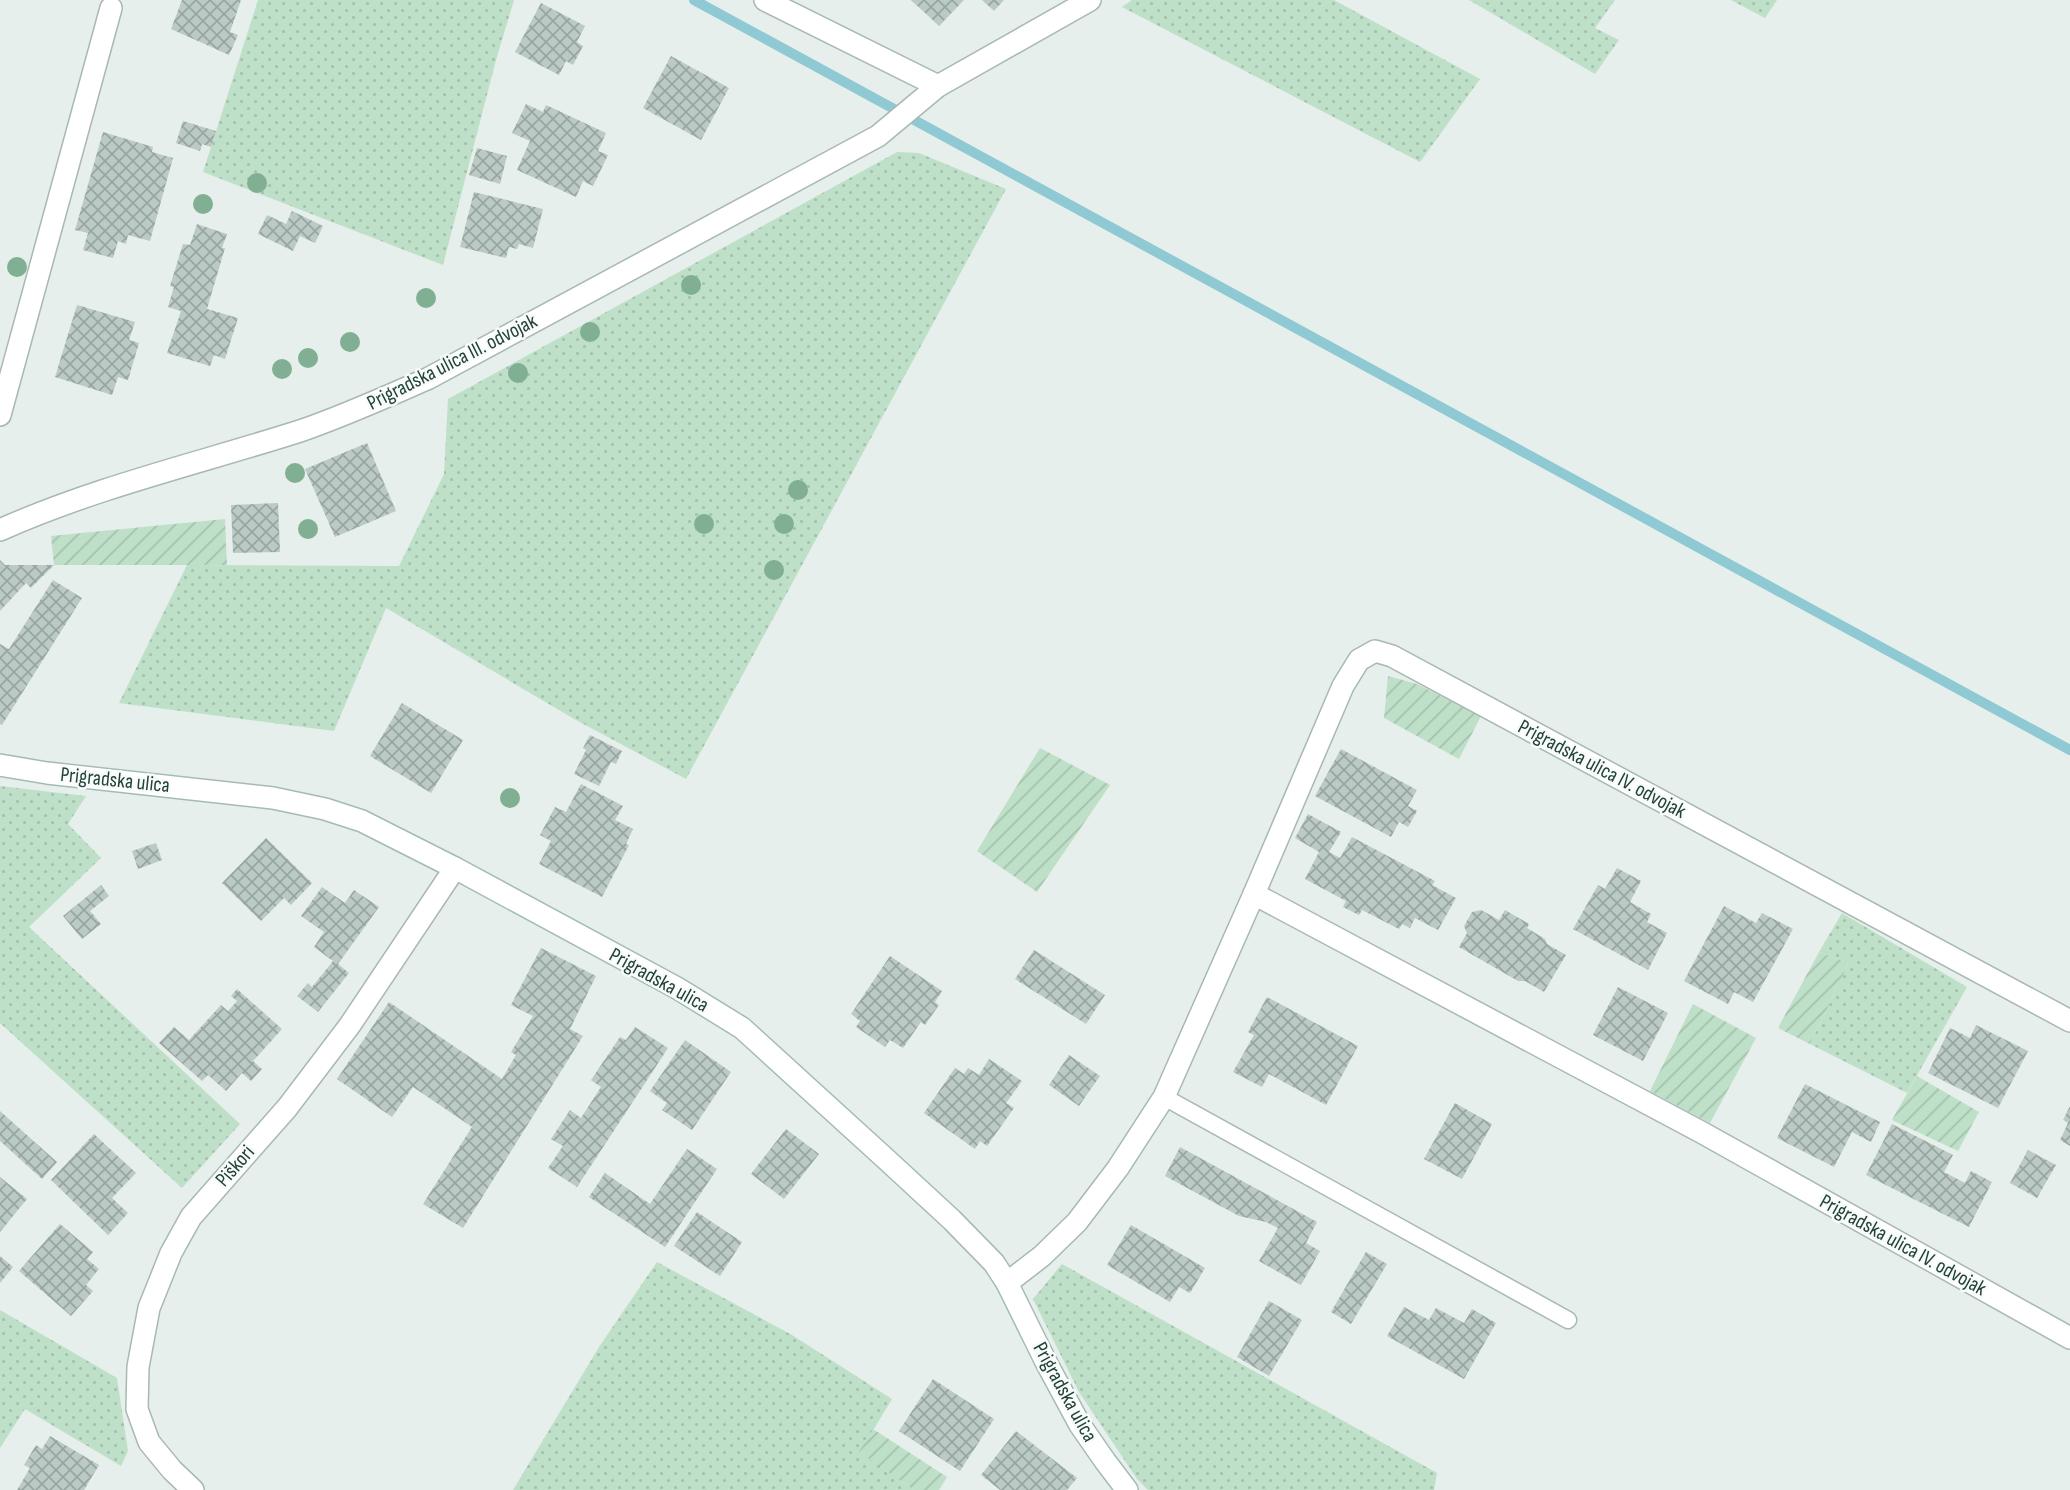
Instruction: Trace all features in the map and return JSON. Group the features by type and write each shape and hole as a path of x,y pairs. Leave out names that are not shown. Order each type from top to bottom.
{"street":[{"path":"765,0 938,86"},
{"name":"Prigradska ulica III. odvojak","path":"0,530 90,495 313,426 429,378 878,136 938,86 1090,0"},
{"path":"0,415 111,8"},
{"name":"Prigradska ulica IV. odvojak","path":"1007,1283 1042,1256 1077,1222 1118,1168 1164,1097 1343,686 1359,660 1375,651 1392,656 2070,1021"},
{"name":"Prigradska ulica","path":"0,765 47,773 273,798 325,809 362,821 677,988 741,1028 961,1228 994,1263 1080,1424 1127,1490"},
{"name":"Piškori","path":"193,1490 149,1442 137,1409 138,1367 149,1308 171,1253 191,1217 287,1108 351,1025 455,868"},
{"name":"Prigradska ulica IV. odvojak","path":"1254,894 1701,1132 2070,1338"}],"lane":[{"path":"1164,1097 1568,1320"}],"green space":[{"path":"258,0 514,0 443,265 203,172"},
{"path":"1132,0 1334,0 1480,79 1420,162 1122,7"},
{"path":"1469,0 1615,0 1595,28 1619,40 1595,74"},
{"path":"1731,0 1777,0 1765,18"},
{"path":"897,152 919,153 1006,189 686,779 576,720 386,608 334,731 119,703 187,565 399,566 444,474 448,399"},
{"path":"225,519 227,565 54,565 51,536"},
{"path":"1388,676 1417,684 1481,716 1459,759 1384,718"},
{"path":"1040,748 1110,785 1037,892 977,851"},
{"path":"0,786 86,796 68,824 101,858 29,927 240,1124 182,1188 0,1023"},
{"path":"1842,913 1967,987 1907,1093 1810,1044 1849,963 1819,952"},
{"path":"1819,952 1849,963 1810,1044 1778,1028"},
{"path":"1693,1004 1756,1038 1710,1123 1650,1091"},
{"path":"1917,1076 1979,1112 1958,1151 1892,1120"},
{"path":"657,1262 792,1335 892,1399 860,1452 914,1490 513,1490 599,1347"},
{"path":"1062,1264 1437,1473 1434,1490 1148,1490 1137,1479 1079,1392 1033,1299"},
{"path":"0,1310 117,1378 128,1451 121,1466 25,1409 0,1448"},
{"path":"873,1429 947,1477 939,1490 914,1490 859,1452"}],"building":[{"path":"182,0 241,0 230,32 238,35 229,55 171,29"},
{"path":"911,0 964,0 939,26"},
{"path":"982,0 1004,0 994,11"},
{"path":"541,3 585,26 577,42 583,46 573,65 566,61 559,75 515,52"},
{"path":"671,56 729,88 701,140 643,108"},
{"path":"526,104 543,112 546,105 606,133 598,151 608,155 593,186 583,181 576,197 517,170 530,141 512,133"},
{"path":"183,121 216,131 211,147 202,144 200,151 176,143"},
{"path":"103,132 153,147 152,152 173,158 150,241 128,235 126,244 118,241 113,258 83,250 88,233 75,230"},
{"path":"477,148 507,156 500,184 469,175"},
{"path":"474,192 543,209 533,248 519,244 517,249 509,247 506,258 460,247"},
{"path":"292,211 323,226 315,243 300,236 293,251 258,234 267,215 286,224"},
{"path":"197,224 227,234 207,309 238,318 225,359 214,355 210,366 167,353 181,311 168,307 174,287 170,286 183,244 190,245"},
{"path":"77,305 135,322 129,340 139,343 128,380 118,377 112,395 55,377"},
{"path":"367,443 396,511 335,537 305,469"},
{"path":"278,503 280,552 233,553 231,505"},
{"path":"0,560 5,565 54,565 31,588 26,583 0,611"},
{"path":"53,580 82,598 2,725 0,644 9,649"},
{"path":"402,703 463,740 431,793 370,756"},
{"path":"590,735 622,751 616,764 611,762 599,786 574,774"},
{"path":"1341,749 1417,790 1408,806 1417,811 1408,827 1399,822 1391,837 1315,796"},
{"path":"581,784 623,806 615,820 633,829 626,844 629,845 602,897 539,864 551,841 540,835 555,807 566,812"},
{"path":"1308,814 1341,832 1329,852 1340,858 1352,837 1435,881 1432,885 1456,898 1438,930 1415,918 1410,928 1402,924 1399,929 1362,910 1359,915 1343,907 1346,901 1305,879 1319,852 1295,838"},
{"path":"266,838 312,883 291,905 284,898 261,921 222,883"},
{"path":"156,843 162,860 138,869 132,851"},
{"path":"1617,868 1641,881 1630,902 1651,914 1647,922 1667,933 1648,970 1573,929 1598,885 1605,889"},
{"path":"101,885 109,896 90,911 101,924 82,939 63,916"},
{"path":"322,887 345,903 354,890 379,907 338,964 349,973 318,1012 297,996 308,983 312,987 333,961 314,947 324,932 301,916"},
{"path":"1724,906 1756,923 1762,913 1793,929 1753,1002 1734,992 1728,1004 1684,981"},
{"path":"1481,910 1499,920 1505,910 1529,924 1527,928 1566,955 1544,992 1525,981 1518,981 1459,947 1467,933 1464,926 1472,912"},
{"path":"541,948 596,976 570,1029 583,1036 463,1228 423,1204 472,1127 413,1087 392,1117 337,1079 389,1002 502,1079 516,1055 511,1052 533,1016 511,1005"},
{"path":"1034,950 1105,995 1086,1024 1015,979"},
{"path":"890,956 942,991 935,1002 939,1005 925,1025 921,1022 903,1048 890,1040 885,1047 856,1027 860,1021 851,1014"},
{"path":"1618,987 1668,1013 1643,1061 1593,1035"},
{"path":"237,989 282,1029 253,1061 262,1069 251,1081 242,1073 226,1091 208,1075 202,1081 159,1043 174,1027 189,1040 221,1005 228,1011 237,1001 231,996"},
{"path":"1267,997 1358,1046 1326,1105 1269,1074 1262,1087 1233,1072 1254,1035 1248,1032"},
{"path":"1976,1025 2028,1051 1998,1108 1928,1073 1950,1028 1970,1038"},
{"path":"635,1027 668,1048 577,1187 548,1168 563,1146 551,1139 570,1110 581,1118 601,1087 591,1080 620,1037 626,1040"},
{"path":"685,1040 731,1072 692,1130 662,1110 667,1103 650,1091"},
{"path":"1069,1055 1100,1076 1079,1106 1049,1085"},
{"path":"989,1059 1022,1081 1006,1103 1014,1108 987,1146 980,1141 975,1149 924,1113 955,1068 964,1074 968,1068 979,1075"},
{"path":"1805,1084 1880,1122 1871,1142 1852,1132 1834,1167 1777,1138"},
{"path":"1455,1103 1492,1124 1462,1179 1424,1159"},
{"path":"2070,1106 2070,1146 2060,1140 2068,1123 2063,1120"},
{"path":"0,1111 57,1162 42,1179 0,1141"},
{"path":"1892,1124 1953,1155 1944,1172 1965,1183 1971,1171 1992,1182 1969,1227 1866,1175"},
{"path":"786,1129 819,1154 784,1199 751,1174"},
{"path":"94,1134 136,1173 112,1198 128,1213 108,1235 51,1180"},
{"path":"1180,1147 1317,1222 1306,1243 1320,1251 1301,1285 1259,1261 1278,1228 1266,1222 1239,1216 1165,1176"},
{"path":"687,1149 717,1169 665,1247 589,1197 605,1173 650,1204"},
{"path":"2028,1150 2056,1165 2037,1198 2010,1183"},
{"path":"0,1177 27,1199 0,1232"},
{"path":"697,1212 742,1242 720,1276 674,1246"},
{"path":"60,1224 93,1252 87,1259 99,1269 86,1285 93,1291 71,1316 19,1271"},
{"path":"1131,1225 1205,1268 1190,1293 1179,1287 1170,1302 1107,1265"},
{"path":"1366,1252 1387,1264 1351,1324 1331,1312"},
{"path":"0,1256 13,1267 0,1283"},
{"path":"1269,1301 1302,1320 1269,1376 1237,1357"},
{"path":"1404,1307 1429,1320 1436,1308 1464,1323 1472,1309 1496,1323 1464,1379 1387,1336"},
{"path":"933,1379 994,1419 960,1471 899,1431"},
{"path":"1016,1431 1077,1478 1067,1490 1000,1490 981,1475"},
{"path":"50,1436 99,1465 84,1490 17,1490 30,1468 24,1465 36,1445 42,1449"}],"waterway":[{"path":"694,0 2070,750"}]}
